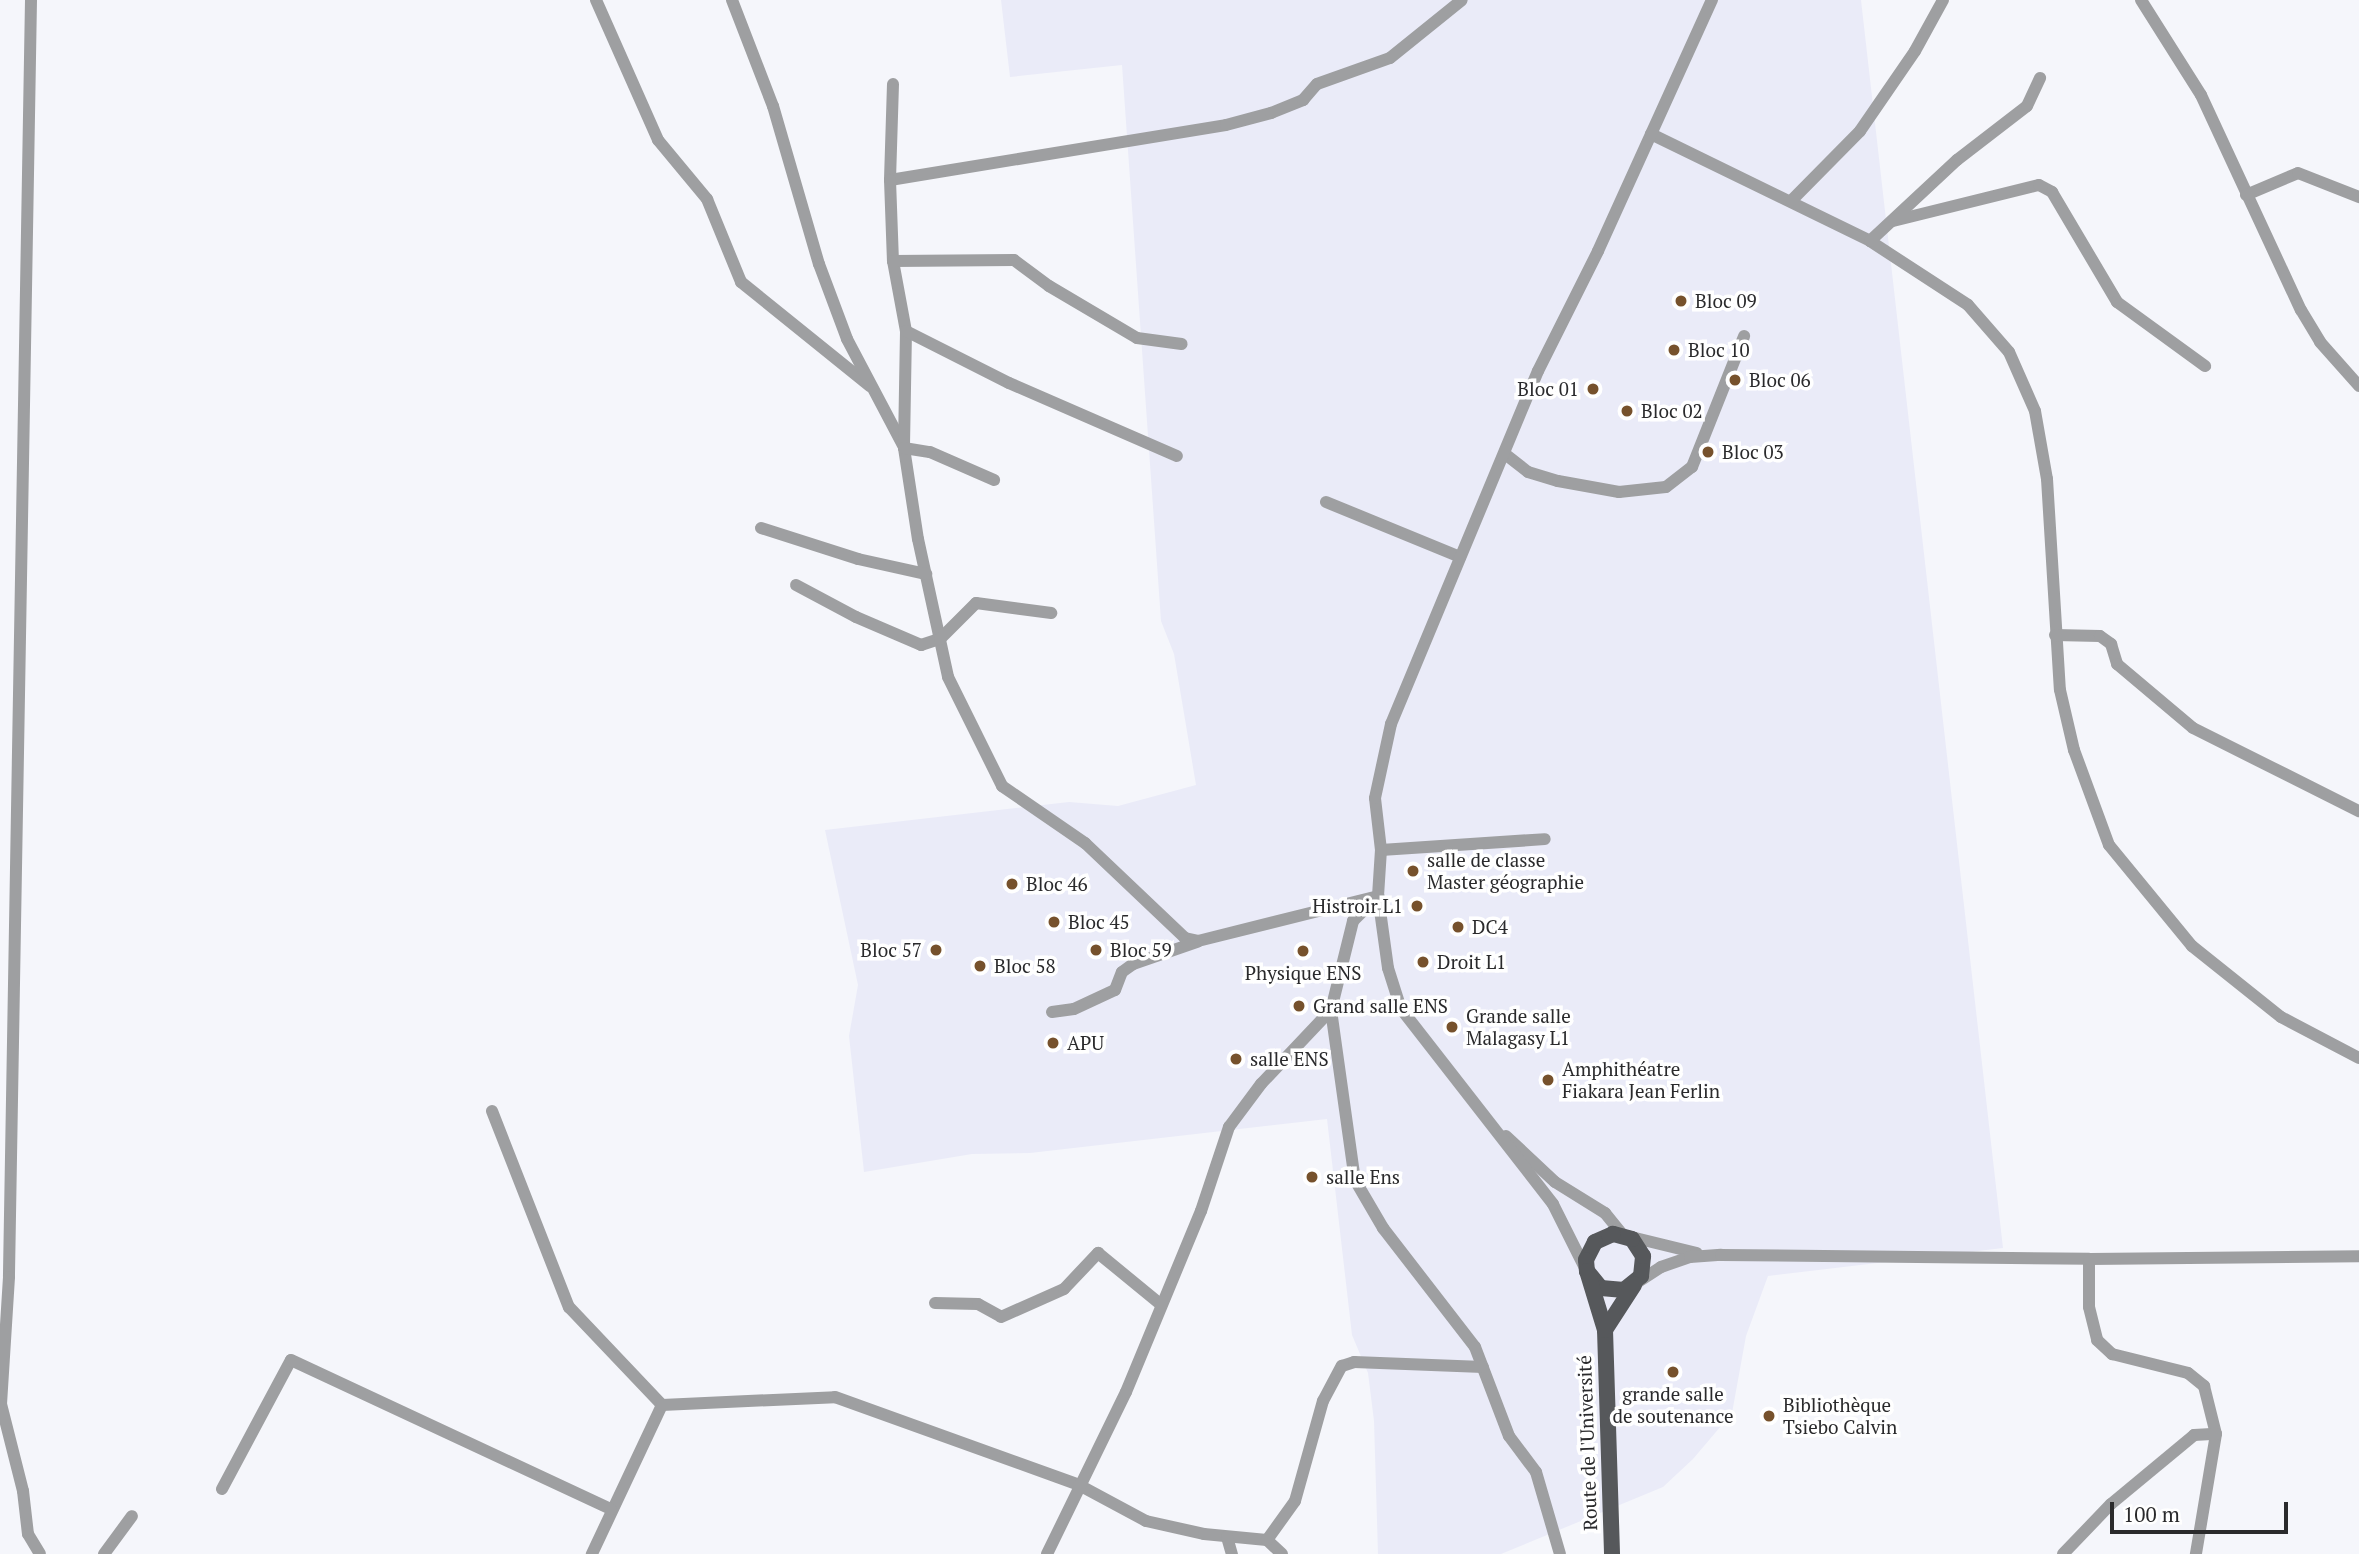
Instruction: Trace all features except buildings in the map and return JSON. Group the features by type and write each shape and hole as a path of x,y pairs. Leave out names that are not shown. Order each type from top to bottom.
{"main road":[{"path":"1605,1330 1634,1284 1643,1256 1633,1239 1623,1235 1603,1236 1595,1242 1589,1251 1587,1271 1592,1281 1613,1292 1634,1284"},
{"name":"Route de l'Université","path":"1587,1271 1605,1330 1612,1554"}],"street":[{"path":"31,0 9,1277 1,1404 23,1491 28,1534 40,1554"},
{"path":"596,0 658,140 707,199 741,282 870,386"},
{"path":"732,0 773,106 819,264 870,386 904,449"},
{"path":"890,180 1226,125 1271,113 1303,100 1317,84 1390,58 1462,0"},
{"path":"1587,1271 1553,1204 1401,1009 1388,968 1378,896 1381,850 1375,798 1391,724 1538,371 1712,0"},
{"path":"1792,201 1860,131 1915,51 1943,0"},
{"path":"2141,0 2202,95 2301,310 2320,342 2359,386"},
{"path":"1870,241 1957,160 2027,106 2040,78"},
{"path":"893,84 890,180 893,261 906,331 904,449 926,574 956,700 1002,786 1084,843 1185,938 1198,941"},
{"path":"1651,134 1870,241 1968,304 2009,352 2035,411 2047,479 2060,690 2074,750 2109,845 2192,946 2281,1017 2359,1058"},
{"path":"2246,195 2298,173 2359,197"},
{"path":"1893,221 2039,186 2052,191 2117,302 2205,366"},
{"path":"893,261 1014,260 1049,286 1137,338 1182,344"},
{"path":"906,331 1009,383 1177,456"},
{"path":"1505,454 1528,472 1558,481 1619,492 1665,487 1692,467 1744,336"},
{"path":"904,449 930,452 994,480"},
{"path":"1326,502 1460,557"},
{"path":"761,528 858,559 926,574"},
{"path":"796,585 921,645 940,639 976,603 1051,613"},
{"path":"2056,635 2100,636 2111,644 2117,664 2193,727 2359,811"},
{"path":"1381,850 1545,839"},
{"path":"1052,1012 1074,1009 1115,990 1122,972 1133,964 1198,941 1378,896"},
{"path":"1378,896 1353,921 1331,1010 1355,1180 1383,1228 1475,1347 1509,1436 1536,1472 1560,1554"},
{"path":"1047,1554 1126,1392 1159,1303 1200,1211 1229,1127 1261,1084 1331,1010"},
{"path":"492,1111 569,1307 662,1405 835,1397 1079,1485 1146,1521 1227,1537 1267,1540 1282,1554"},
{"path":"1490,1123 1555,1182 1605,1213 1623,1235 1688,1252 1721,1255 2089,1259 2359,1256"},
{"path":"935,1303 978,1304 1001,1317 1064,1289 1098,1253 1159,1303"},
{"path":"1634,1284 1680,1260 1721,1255"},
{"path":"2089,1259 2089,1307 2097,1340 2112,1354 2135,1362 2188,1373 2204,1386 2216,1434 2196,1554"},
{"path":"222,1489 291,1360 611,1508"},
{"path":"1267,1540 1296,1501 1323,1401 1342,1366 1354,1362 1483,1367"},
{"path":"592,1554 611,1508 662,1405"},
{"path":"2063,1554 2111,1504 2194,1434 2216,1434"},
{"path":"104,1554 132,1516"},
{"path":"1227,1537 1232,1554"}],"shaded area":[{"path":"1001,0 1861,0 2003,1248 1768,1276 1746,1336 1732,1413 1693,1459 1663,1487 1501,1554 1378,1554 1374,1421 1368,1373 1352,1335 1327,1119 1030,1153 972,1154 864,1172 849,1036 858,985 825,830 1069,802 1118,806 1196,785 1174,654 1161,621 1122,65 1010,77"}],"place":[{"name":"Bloc 09","path":"1681,301"},
{"name":"Bloc 10","path":"1674,350"},
{"name":"Bloc 06","path":"1735,380"},
{"name":"Bloc 01","path":"1593,389"},
{"name":"Bloc 02","path":"1627,411"},
{"name":"Bloc 03","path":"1708,452"},
{"name":"salle de classe Master géographie","path":"1413,871"},
{"name":"Bloc 46","path":"1012,884"},
{"name":"Histroir L1","path":"1417,906"},
{"name":"Bloc 45","path":"1054,922"},
{"name":"DC4","path":"1458,927"},
{"name":"Bloc 57","path":"936,950"},
{"name":"Bloc 59","path":"1096,950"},
{"name":"Physique ENS","path":"1303,951"},
{"name":"Droit L1","path":"1423,962"},
{"name":"Bloc 58","path":"980,966"},
{"name":"Grand salle ENS","path":"1299,1006"},
{"name":"Grande salle Malagasy L1","path":"1452,1027"},
{"name":"APU","path":"1053,1043"},
{"name":"salle ENS","path":"1236,1059"},
{"name":"Amphithéatre Fiakara Jean Ferlin","path":"1548,1080"},
{"name":"salle Ens","path":"1312,1177"},
{"name":"grande salle de soutenance","path":"1673,1372"},
{"name":"Bibliothèque Tsiebo Calvin","path":"1769,1416"}]}
